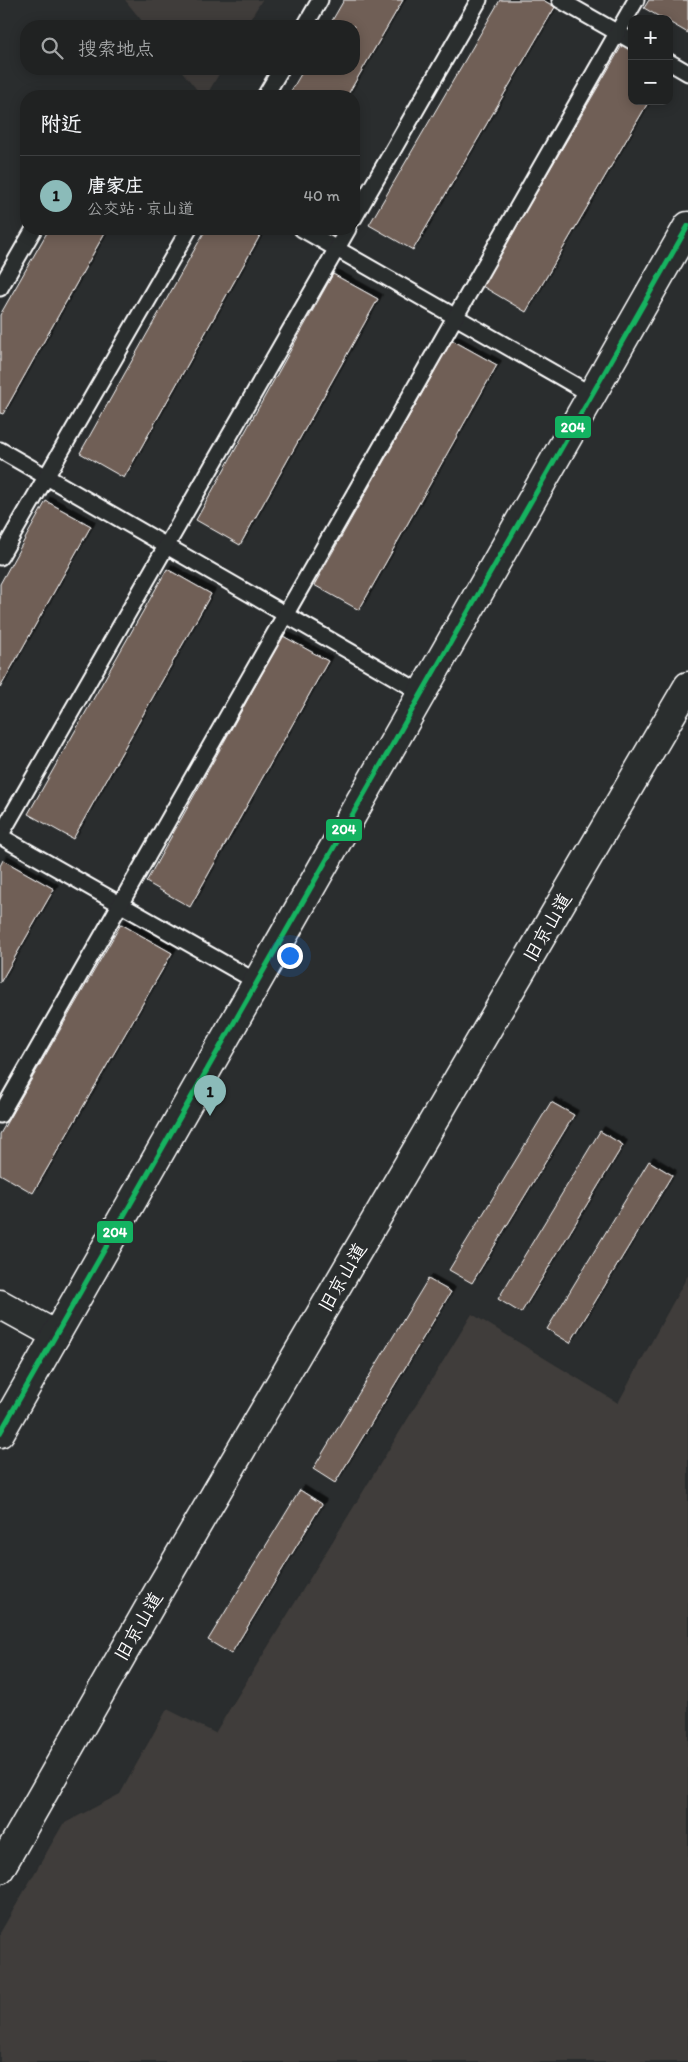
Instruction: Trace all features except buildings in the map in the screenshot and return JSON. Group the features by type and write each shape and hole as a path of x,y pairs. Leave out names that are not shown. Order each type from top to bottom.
{"main road":[{"path":"0,1433 688,226"},
{"name":"旧京山道","path":"0,1869 163,1583 688,686"},
{"path":"0,1304 56,1335"}],"lane":[{"path":"308,20 320,0"},
{"path":"360,208 479,0"},
{"path":"560,0 628,39"},
{"path":"0,1115 636,0"},
{"path":"673,64 688,73"},
{"path":"269,90 277,75"},
{"path":"0,288 31,235"},
{"path":"0,557 186,235"},
{"path":"312,235 592,395"},
{"path":"257,982 0,836 345,235"},
{"path":"0,450 422,693"}],"shaded area":[{"path":"125,0 262,0 250,20 141,20"},
{"path":"185,75 218,75 210,90 197,90"},
{"path":"688,1275 688,2062 0,2062 0,1933 63,1824 120,1794 167,1709 215,1733 472,1314 618,1403"}],"transit line":[{"name":"204","path":"0,1433 688,226"}],"place":[{"name":"唐家庄","path":"210,1116"}]}
